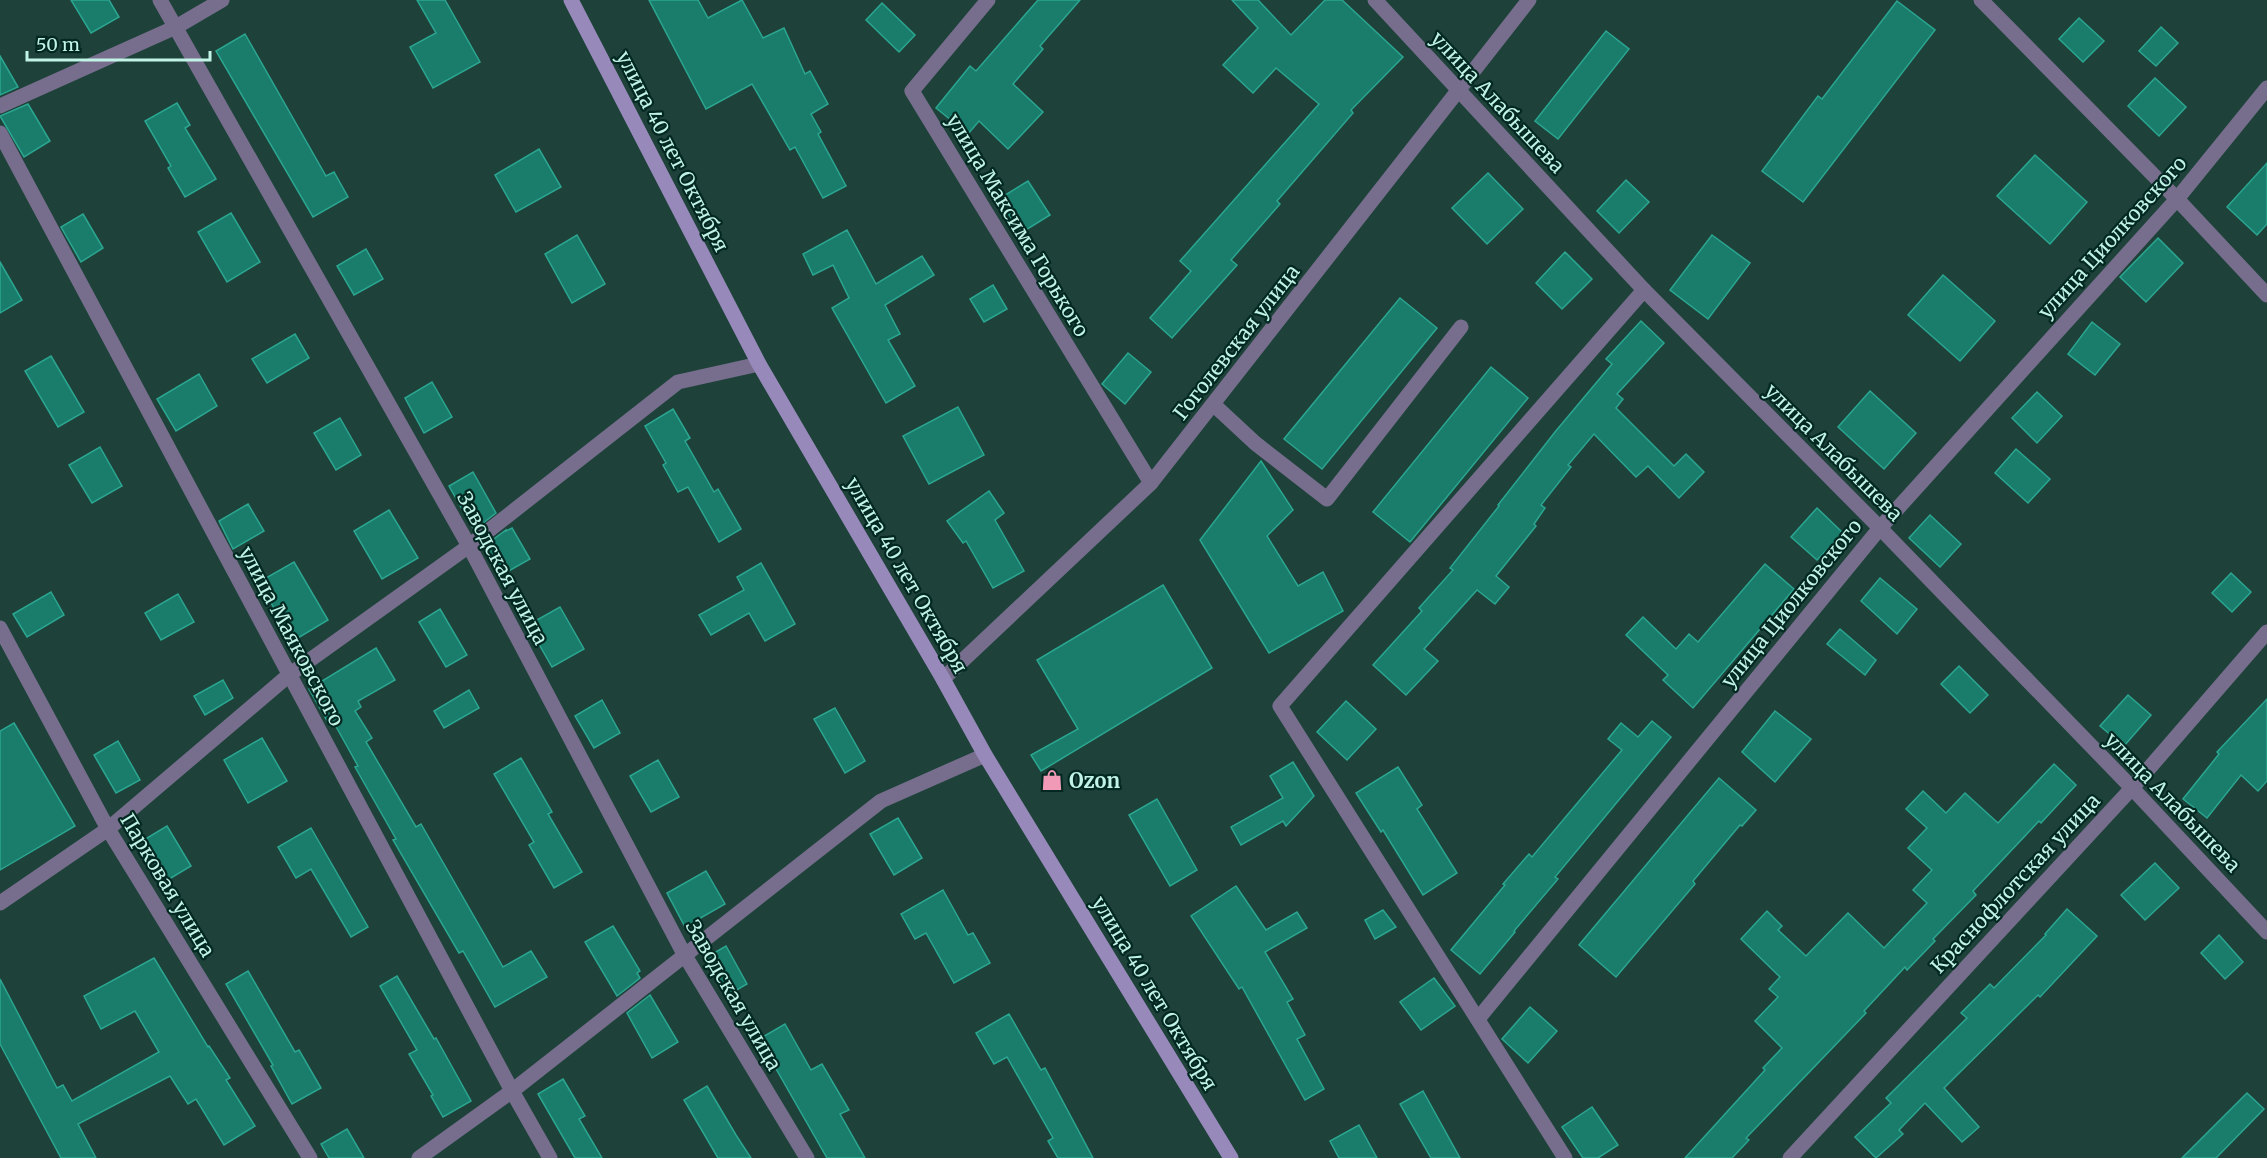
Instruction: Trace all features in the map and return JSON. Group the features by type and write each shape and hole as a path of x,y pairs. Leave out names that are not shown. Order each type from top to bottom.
{"street":[{"name":"Заводская улица","path":"160,0 469,546 684,954 807,1158"},
{"path":"0,106 176,27 222,0"},
{"name":"улица 40 лет Октября","path":"571,0 759,364 985,755 1231,1158"},
{"name":"улица Максима Горького","path":"988,0 912,91 1151,483"},
{"name":"улица Алабышева","path":"1375,0 1644,290 1880,528 2132,788 2267,932"},
{"name":"Гоголевская улица","path":"943,679 1151,483 1529,0"},
{"path":"1981,0 2177,199 2267,295"},
{"name":"улица Циолковского","path":"1478,1019 1880,528 2177,199 2267,88"},
{"name":"улица Маяковского","path":"0,133 550,1158"},
{"path":"1565,1158 1280,706 1644,290"},
{"path":"1214,404 1255,443 1327,499 1461,327"},
{"path":"0,903 108,828 289,675 469,546 678,382 759,364"},
{"name":"Парковая улица","path":"0,627 108,828 310,1158"},
{"name":"Краснофлотская улица","path":"1790,1158 2132,788 2267,632"},
{"path":"419,1158 512,1090 881,801 985,755"}],"building":[{"path":"71,0 109,0 119,17 91,33"},
{"path":"417,0 445,0 480,62 433,88 410,47 436,33"},
{"path":"649,0 698,0 708,18 742,0 763,38 784,28 805,74 810,71 828,104 811,114 821,132 818,134 846,186 823,198 795,147 790,150 752,84 706,109"},
{"path":"1038,0 1080,0 1040,46 1043,49 1013,84 1043,112 1008,149 979,121 968,134 936,108 970,66 976,71"},
{"path":"1232,0 1258,0 1291,35 1325,0 1342,0 1403,57 1351,110 1353,113 1277,201 1280,204 1231,260 1237,265 1172,338 1150,318 1191,271 1180,261 1319,104 1276,68 1253,93 1223,65 1258,28"},
{"path":"1897,1 1935,30 1803,202 1762,171 1818,96 1822,99"},
{"path":"882,3 915,35 899,52 866,20"},
{"path":"2079,18 2104,41 2083,62 2059,39"},
{"path":"2161,27 2178,43 2156,66 2139,51"},
{"path":"1606,31 1629,49 1558,139 1535,121"},
{"path":"245,34 326,176 334,172 348,197 313,217 216,51"},
{"path":"0,56 18,87 0,95"},
{"path":"2155,78 2186,107 2159,136 2128,106"},
{"path":"177,103 190,125 185,128 216,179 185,197 168,168 171,166 145,121"},
{"path":"28,104 50,141 24,157 0,116"},
{"path":"539,149 561,187 516,212 495,175"},
{"path":"2035,155 2087,202 2050,244 1997,196"},
{"path":"2267,163 2267,224 2257,235 2227,207"},
{"path":"1488,173 1523,209 1487,244 1452,208"},
{"path":"1626,180 1649,202 1619,233 1597,211"},
{"path":"1028,181 1050,215 1021,233 999,199"},
{"path":"231,213 260,262 227,282 198,232"},
{"path":"83,214 103,248 81,262 61,227"},
{"path":"847,230 876,284 922,256 934,275 885,305 900,334 888,340 915,386 886,403 832,308 849,298 833,265 813,275 803,254"},
{"path":"577,235 605,284 572,303 545,254"},
{"path":"1712,235 1750,263 1708,319 1670,290"},
{"path":"2158,238 2183,263 2146,302 2120,277"},
{"path":"366,249 383,279 354,295 337,266"},
{"path":"1565,252 1592,279 1562,309 1536,283"},
{"path":"0,262 22,300 0,313"},
{"path":"1943,275 1995,321 1960,361 1908,315"},
{"path":"993,285 1007,309 984,322 970,299"},
{"path":"1400,298 1437,328 1322,469 1284,439"},
{"path":"1641,321 1664,343 1617,394 1623,399 1616,408 1674,466 1686,454 1704,472 1679,498 1648,466 1636,477 1594,434 1568,465 1571,467 1541,505 1545,508 1534,524 1536,526 1496,576 1509,587 1495,604 1477,590 1424,649 1438,661 1406,695 1373,665 1422,611 1419,608 1453,570 1450,568 1498,505 1612,364 1606,359"},
{"path":"2092,322 2120,344 2095,375 2068,354"},
{"path":"295,334 309,358 267,383 252,359"},
{"path":"1128,353 1151,372 1125,404 1102,384"},
{"path":"51,356 84,412 58,427 25,371"},
{"path":"1491,367 1528,398 1410,542 1373,512"},
{"path":"199,374 217,406 176,431 157,399"},
{"path":"432,382 452,417 424,433 405,398"},
{"path":"1870,391 1916,433 1884,469 1838,427"},
{"path":"2037,392 2062,416 2037,443 2012,418"},
{"path":"958,407 984,455 929,484 903,436"},
{"path":"673,409 690,438 685,441 714,492 718,489 741,529 719,542 688,487 678,492 663,465 666,463 645,426"},
{"path":"340,418 361,455 336,470 314,433"},
{"path":"100,447 122,486 92,503 69,465"},
{"path":"2016,449 2050,479 2028,503 1995,473"},
{"path":"1261,461 1293,510 1267,536 1298,586 1323,572 1343,611 1269,653 1200,540"},
{"path":"473,472 496,513 474,530 449,486"},
{"path":"989,491 1004,513 995,520 1024,571 993,588 966,541 963,543 947,521"},
{"path":"248,504 264,531 233,549 219,521"},
{"path":"1817,508 1843,533 1817,560 1791,537"},
{"path":"389,510 418,558 382,579 354,531"},
{"path":"1930,515 1961,544 1940,567 1909,538"},
{"path":"512,528 530,559 500,576 483,547"},
{"path":"294,562 328,620 293,641 259,582"},
{"path":"761,563 795,624 765,641 749,613 711,635 699,615 744,590 737,577"},
{"path":"1765,564 1794,589 1693,708 1663,680 1668,675 1626,635 1643,617 1676,649 1689,634 1698,642"},
{"path":"2231,573 2251,592 2232,612 2212,593"},
{"path":"1880,578 1917,609 1897,634 1861,601"},
{"path":"1163,585 1212,668 1041,771 1031,755 1078,729 1037,660"},
{"path":"51,592 64,615 27,637 13,614"},
{"path":"178,594 194,622 161,640 145,613"},
{"path":"560,607 584,649 552,667 528,625"},
{"path":"440,609 467,655 446,667 419,622"},
{"path":"1840,629 1876,660 1865,675 1827,644"},
{"path":"376,648 395,680 358,701 361,707 355,711 372,738 366,742 416,827 421,824 503,967 531,951 547,977 495,1007 463,951 459,953 393,840 396,839 355,767 358,766 334,723 330,726 309,689"},
{"path":"1959,666 1988,695 1970,713 1941,684"},
{"path":"223,680 233,698 205,715 194,696"},
{"path":"469,690 479,708 444,728 434,711"},
{"path":"2128,695 2151,715 2124,746 2100,726"},
{"path":"2267,699 2267,781 2258,791 2241,775 2207,818 2183,799 2219,754 2217,752"},
{"path":"602,700 620,733 594,748 575,716"},
{"path":"1346,701 1376,729 1347,760 1317,732"},
{"path":"835,708 865,761 845,773 814,719"},
{"path":"1775,711 1811,739 1775,782 1742,752"},
{"path":"1652,721 1671,737 1555,877 1558,879 1480,974 1451,950 1505,885 1503,884 1529,854 1532,857 1622,750 1608,739 1621,723 1638,737"},
{"path":"14,723 75,826 0,870 0,731"},
{"path":"262,738 287,781 248,803 224,760"},
{"path":"118,741 140,780 116,793 94,755"},
{"path":"521,758 552,812 548,814 582,872 554,888 529,845 534,842 494,774"},
{"path":"658,760 679,797 651,812 630,776"},
{"path":"1293,762 1314,796 1286,826 1283,821 1241,845 1231,827 1283,798 1270,776"},
{"path":"2054,764 2076,785 1973,891 1976,895 1933,939 1935,941 1907,970 1905,967 1864,1011 1866,1013 1746,1138 1749,1140 1732,1158 1685,1158 1765,1070 1763,1068 1782,1048 1755,1021 1778,997 1769,989 1780,977 1741,939 1767,911 1782,926 1778,930 1806,956 1848,913 1884,948 1927,903 1913,890 1932,870 1908,848 1927,828 1906,809 1923,791 1946,813 1965,793 1998,823"},
{"path":"1398,767 1422,805 1417,809 1457,873 1423,895 1383,830 1381,832 1356,793"},
{"path":"1719,778 1756,810 1742,826 1740,825 1693,881 1695,884 1616,977 1579,945"},
{"path":"1157,799 1197,870 1170,886 1129,815"},
{"path":"898,818 922,858 894,875 870,834"},
{"path":"167,826 191,866 166,881 142,841"},
{"path":"311,828 368,927 351,937 311,869 296,878 278,847"},
{"path":"2155,863 2179,888 2145,920 2121,895"},
{"path":"706,871 725,904 685,927 667,893"},
{"path":"1236,886 1266,930 1297,912 1307,928 1265,952 1293,999 1287,1002 1305,1035 1297,1039 1324,1089 1305,1100 1242,987 1239,989 1191,916"},
{"path":"943,890 968,935 973,933 990,963 954,983 926,933 915,939 901,914"},
{"path":"2067,909 2097,936 2040,997 2038,995 1944,1088 1979,1127 1962,1142 1925,1103 1899,1130 1903,1134 1876,1158 1855,1137 1891,1103 1886,1098 1967,1018 1961,1013 1990,984 1994,988 2046,935"},
{"path":"1383,910 1396,927 1375,939 1365,920"},
{"path":"613,926 640,971 637,973 640,978 617,996 585,942"},
{"path":"2219,935 2243,962 2225,979 2201,953"},
{"path":"726,946 747,984 728,995 707,957"},
{"path":"154,958 208,1047 230,1078 226,1080 255,1126 224,1145 196,1099 188,1104 170,1076 78,1124 96,1158 61,1158 0,1044 0,979 57,1088 63,1085 72,1101 159,1052 135,1011 101,1029 84,996"},
{"path":"248,971 295,1052 299,1050 321,1088 292,1104 271,1066 273,1065 226,984"},
{"path":"397,976 434,1039 436,1038 471,1101 443,1117 409,1054 417,1050 380,986"},
{"path":"1434,978 1455,1006 1421,1030 1400,1002"},
{"path":"650,995 678,1042 652,1058 627,1013"},
{"path":"1530,1007 1557,1031 1528,1063 1502,1039"},
{"path":"1009,1014 1041,1070 1045,1068 1093,1158 1058,1158 1048,1141 1053,1138 1007,1057 994,1064 976,1033"},
{"path":"785,1024 811,1070 822,1064 849,1110 840,1114 865,1158 827,1158 759,1039"},
{"path":"563,1079 585,1116 579,1119 602,1158 575,1158 538,1094"},
{"path":"707,1086 751,1158 718,1158 684,1100"},
{"path":"1423,1091 1460,1158 1431,1158 1400,1104"},
{"path":"2247,1093 2264,1109 2216,1158 2182,1158"},
{"path":"1592,1107 1618,1145 1598,1158 1583,1158 1562,1127"},
{"path":"1359,1125 1377,1158 1339,1158 1330,1141"},
{"path":"347,1129 364,1158 329,1158 321,1144"}],"place":[{"name":"Ozon","path":"1052,780"}]}
